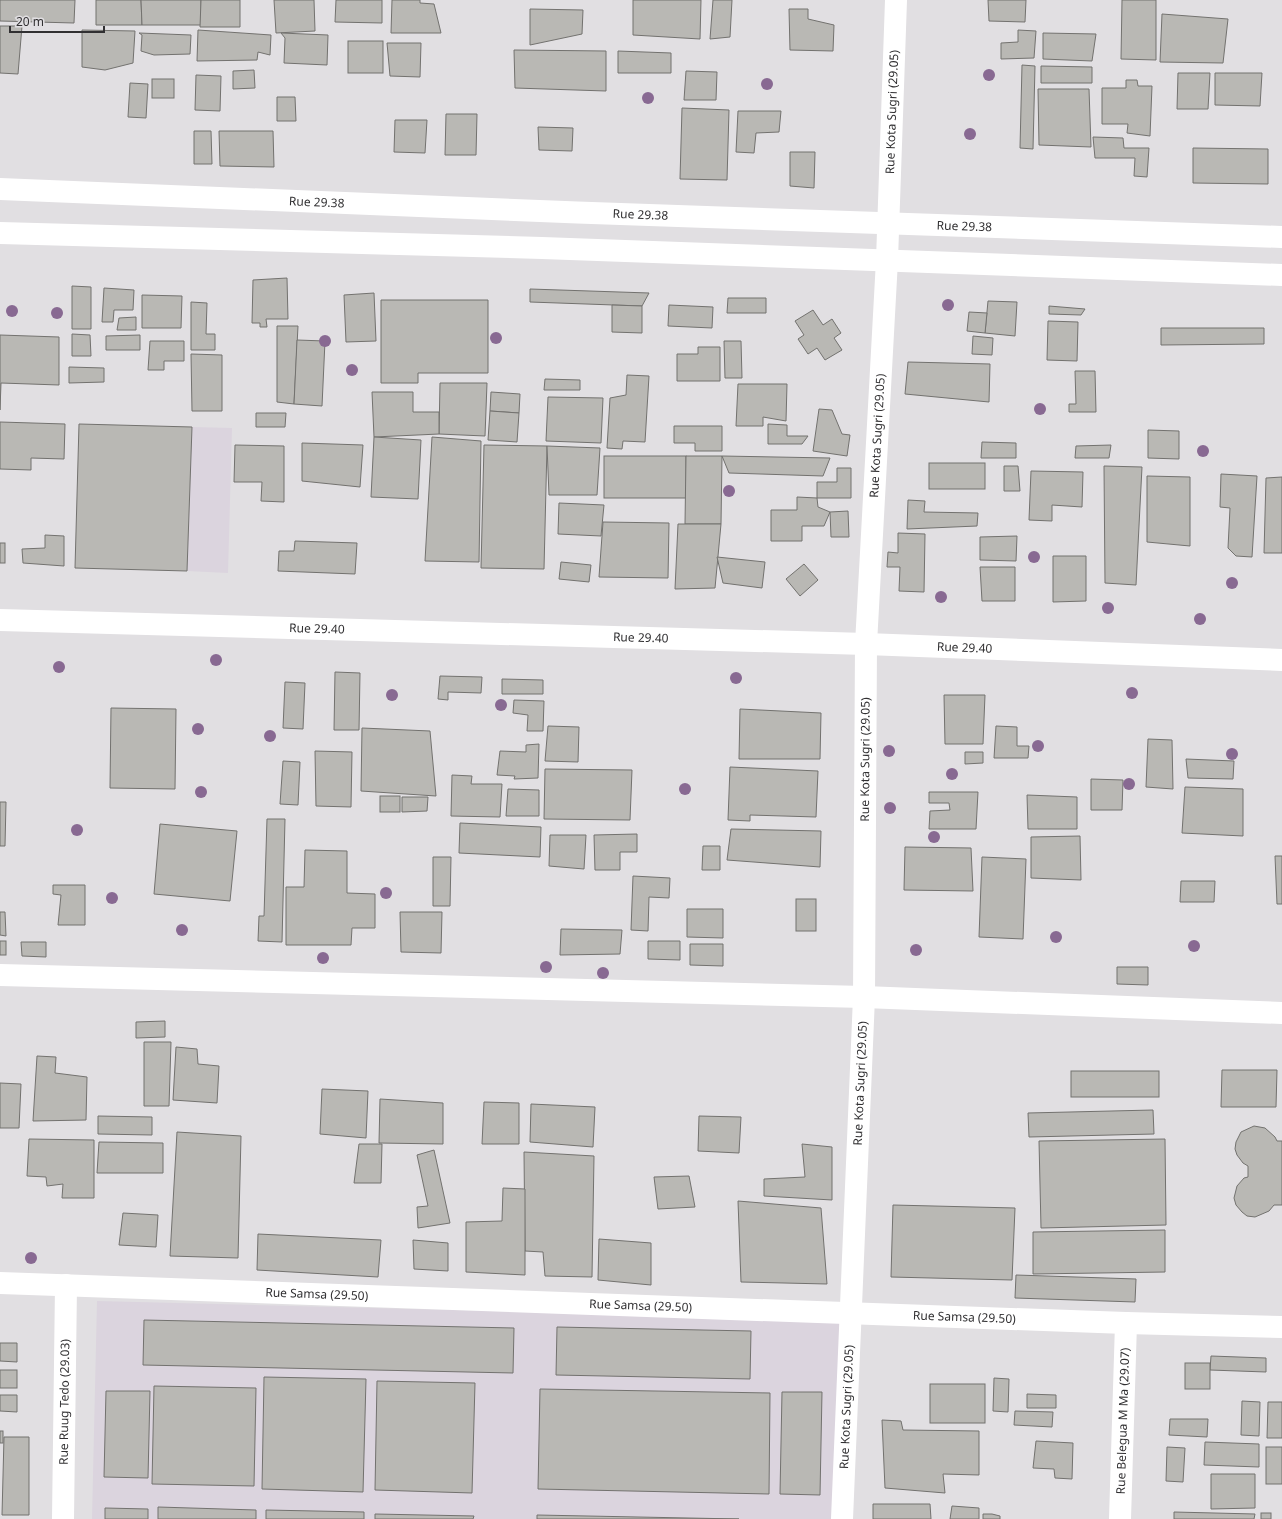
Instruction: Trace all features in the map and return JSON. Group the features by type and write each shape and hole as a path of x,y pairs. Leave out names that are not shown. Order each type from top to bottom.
{"street":[{"name":"Rue Kota Sugri (29.05)","path":"842,1519 864,997 866,644 887,260 896,0"},
{"name":"Rue 29.38","path":"0,189 888,224 1282,237"},
{"path":"0,233 534,248 1282,275"},
{"name":"Rue 29.40","path":"0,620 866,644 1282,660"},
{"path":"0,975 864,997 1282,1013"},
{"name":"Rue Samsa (29.50)","path":"0,1283 850,1314 1282,1327"},
{"name":"Rue Ruug Tedo (29.03)","path":"63,1519 66,1285"},
{"name":"Rue Belegua M Ma (29.07)","path":"1120,1519 1126,1323"}],"shaded area":[{"path":"192,427 232,428 228,573 187,571"},
{"path":"97,1301 845,1320 840,1519 92,1519"}],"building":[{"path":"0,0 75,0 74,23 0,21"},
{"path":"96,0 141,0 142,25 96,25"},
{"path":"141,0 201,0 201,25 142,25"},
{"path":"201,0 240,0 240,27 200,27"},
{"path":"274,0 314,0 315,31 276,33"},
{"path":"336,0 382,0 382,23 335,22"},
{"path":"392,0 420,0 420,3 434,4 441,33 391,33"},
{"path":"633,0 701,0 700,39 633,35"},
{"path":"713,0 732,0 730,37 710,39"},
{"path":"988,0 1026,0 1025,22 989,21"},
{"path":"1122,0 1156,0 1156,60 1121,59"},
{"path":"530,9 583,10 582,34 530,45"},
{"path":"789,9 808,9 808,19 834,25 833,51 790,50"},
{"path":"1162,14 1228,19 1223,63 1160,62"},
{"path":"0,26 22,26 18,74 0,73"},
{"path":"82,30 135,31 133,63 105,70 82,67"},
{"path":"198,30 271,35 270,55 258,52 257,60 197,61"},
{"path":"1018,30 1036,31 1034,58 1001,59 1001,43 1018,42"},
{"path":"139,33 191,35 190,54 154,55 141,51 142,35"},
{"path":"281,33 328,35 327,65 284,63 285,38"},
{"path":"1043,33 1096,34 1092,61 1043,59"},
{"path":"348,41 383,41 383,73 348,73"},
{"path":"387,43 421,43 420,77 390,76"},
{"path":"514,50 606,51 606,91 515,88"},
{"path":"618,51 671,53 671,73 618,73"},
{"path":"1022,65 1035,66 1033,149 1020,148"},
{"path":"1041,66 1092,67 1092,83 1041,83"},
{"path":"254,70 255,88 233,89 233,71"},
{"path":"686,71 717,72 716,100 684,100"},
{"path":"1178,73 1210,73 1208,109 1177,109"},
{"path":"1215,73 1262,73 1260,106 1215,105"},
{"path":"196,75 221,76 220,111 195,110"},
{"path":"152,79 174,79 174,98 152,98"},
{"path":"1126,80 1137,80 1138,86 1152,86 1150,136 1127,133 1128,124 1102,124 1102,88 1126,88"},
{"path":"130,83 148,84 146,118 128,117"},
{"path":"1038,89 1089,89 1091,147 1039,145"},
{"path":"277,97 295,97 296,121 277,121"},
{"path":"682,108 729,110 727,180 680,179"},
{"path":"738,111 781,111 779,132 756,133 754,153 736,152"},
{"path":"446,114 477,114 476,155 445,155"},
{"path":"395,120 427,120 425,153 394,152"},
{"path":"538,127 573,128 572,151 539,150"},
{"path":"194,131 211,131 212,164 194,164"},
{"path":"219,131 273,131 274,167 220,166"},
{"path":"1093,137 1123,138 1124,148 1149,148 1147,177 1134,176 1135,158 1095,158"},
{"path":"1193,148 1268,149 1268,184 1193,183"},
{"path":"790,152 815,152 814,188 790,186"},
{"path":"287,278 288,319 266,319 267,327 260,327 260,323 252,323 253,280"},
{"path":"72,286 91,287 91,329 72,329"},
{"path":"104,288 134,290 133,310 114,310 113,322 102,322"},
{"path":"530,289 649,293 642,306 530,302"},
{"path":"374,293 376,341 346,342 344,295"},
{"path":"142,295 182,296 181,328 142,328"},
{"path":"728,298 766,298 766,313 727,313"},
{"path":"381,300 488,300 488,373 418,373 418,383 381,383"},
{"path":"988,301 1017,302 1015,336 985,333"},
{"path":"191,302 207,303 206,334 215,334 215,350 191,350"},
{"path":"612,305 642,306 642,333 612,332"},
{"path":"669,305 713,307 712,328 668,326"},
{"path":"1049,306 1085,309 1081,315 1049,314"},
{"path":"813,310 823,325 832,319 841,333 834,338 842,350 825,360 817,348 808,354 798,339 804,335 795,321"},
{"path":"969,312 987,313 985,333 967,331"},
{"path":"136,317 136,330 117,330 119,318"},
{"path":"1048,321 1078,322 1077,361 1047,360"},
{"path":"277,326 298,326 294,404 277,402"},
{"path":"1161,328 1264,328 1264,344 1161,345"},
{"path":"72,334 90,335 91,356 72,356"},
{"path":"0,335 59,337 59,385 1,383 0,410"},
{"path":"140,335 140,350 106,350 106,336"},
{"path":"973,336 993,338 992,355 972,354"},
{"path":"297,340 325,341 322,406 294,404"},
{"path":"150,341 184,341 184,361 164,361 164,370 148,370"},
{"path":"724,341 741,341 742,378 725,378"},
{"path":"698,347 720,347 720,381 677,381 677,354 698,354"},
{"path":"191,354 222,355 222,411 192,411"},
{"path":"908,362 990,364 989,402 905,394"},
{"path":"69,367 104,368 104,382 69,383"},
{"path":"1075,371 1095,371 1096,412 1069,412 1069,404 1076,404"},
{"path":"627,375 649,376 645,442 623,441 622,449 607,448 610,398 626,395"},
{"path":"545,379 580,380 580,390 544,390"},
{"path":"440,383 487,383 485,436 439,434"},
{"path":"738,384 787,384 786,421 763,417 763,426 736,426"},
{"path":"372,392 413,392 413,412 439,412 439,434 374,437"},
{"path":"491,392 520,394 519,413 490,411"},
{"path":"548,397 603,398 601,443 546,441"},
{"path":"819,409 832,410 842,434 850,435 847,456 813,451"},
{"path":"490,411 519,413 517,442 488,440"},
{"path":"256,413 286,413 285,427 256,427"},
{"path":"0,422 65,424 64,459 31,458 31,470 0,469"},
{"path":"79,424 192,427 187,571 75,568"},
{"path":"768,424 787,425 787,436 808,436 802,444 768,444"},
{"path":"674,426 722,426 722,451 695,451 695,443 674,443"},
{"path":"1148,430 1179,431 1179,459 1148,458"},
{"path":"374,437 421,440 418,499 371,497"},
{"path":"432,437 481,441 479,562 425,561"},
{"path":"982,442 1016,443 1016,458 981,458"},
{"path":"302,443 363,445 360,487 302,481"},
{"path":"235,445 284,446 284,502 261,501 262,482 234,482"},
{"path":"484,445 547,446 544,569 481,568"},
{"path":"1111,445 1109,458 1075,458 1076,446"},
{"path":"547,446 600,448 597,495 549,495"},
{"path":"604,456 686,456 686,498 604,498"},
{"path":"686,456 722,456 721,524 685,524"},
{"path":"722,456 830,458 823,476 729,473"},
{"path":"929,463 985,463 985,489 929,489"},
{"path":"1004,466 1018,466 1020,491 1004,491"},
{"path":"1104,466 1142,467 1136,585 1105,583"},
{"path":"837,468 851,468 851,498 817,498 817,482 837,482"},
{"path":"1031,471 1083,472 1082,507 1052,505 1052,521 1029,520"},
{"path":"1221,474 1257,476 1252,557 1236,556 1228,548 1230,508 1220,507"},
{"path":"1147,476 1190,477 1190,546 1147,542"},
{"path":"1282,477 1282,553 1264,553 1266,478"},
{"path":"797,497 817,498 818,507 830,512 824,526 802,526 802,541 771,541 771,510 797,510"},
{"path":"908,500 925,501 924,512 978,513 977,526 907,529"},
{"path":"559,503 604,505 601,536 558,534"},
{"path":"848,511 849,537 831,537 830,512"},
{"path":"603,522 669,523 668,578 599,577"},
{"path":"678,524 721,524 715,588 675,589"},
{"path":"898,533 925,534 924,592 899,591 900,567 887,567 888,552 898,553"},
{"path":"45,535 64,536 64,566 23,563 22,549 45,548"},
{"path":"1017,536 1016,561 980,560 980,537"},
{"path":"295,541 357,543 355,574 278,571 279,551 294,551"},
{"path":"0,543 5,543 5,563 0,563"},
{"path":"1053,556 1086,556 1086,601 1053,602"},
{"path":"717,557 765,562 762,588 723,583"},
{"path":"561,562 591,565 589,582 559,579"},
{"path":"804,564 818,580 800,596 786,579"},
{"path":"980,567 1015,567 1015,601 982,601"},
{"path":"335,672 360,673 359,730 334,730"},
{"path":"440,676 482,677 481,693 448,692 448,700 438,699"},
{"path":"502,679 543,680 543,694 502,694"},
{"path":"285,682 305,683 303,729 283,728"},
{"path":"944,695 985,695 983,744 945,744"},
{"path":"514,700 544,701 543,731 527,731 528,715 513,713"},
{"path":"111,708 176,709 175,789 110,788"},
{"path":"740,709 821,713 820,759 739,759"},
{"path":"548,726 579,727 578,762 545,761"},
{"path":"996,726 1017,727 1017,746 1029,746 1028,758 994,758"},
{"path":"362,728 430,731 436,796 361,791"},
{"path":"1148,739 1172,740 1173,789 1146,787"},
{"path":"539,744 538,778 514,779 515,776 497,775 500,751 526,752 526,745"},
{"path":"315,751 352,752 351,807 316,806"},
{"path":"965,752 983,752 983,763 965,764"},
{"path":"1186,759 1234,761 1233,779 1188,778"},
{"path":"283,761 300,762 298,805 280,804"},
{"path":"730,767 818,771 816,817 750,815 750,821 728,820"},
{"path":"545,769 632,770 630,820 544,819"},
{"path":"452,775 472,776 471,784 502,784 500,817 451,816"},
{"path":"1091,779 1123,780 1122,810 1091,810"},
{"path":"1185,787 1243,789 1243,836 1182,833"},
{"path":"508,789 539,790 539,816 506,816"},
{"path":"929,792 978,792 976,829 929,829 930,811 950,810 949,803 929,803"},
{"path":"1027,795 1077,797 1077,829 1028,829"},
{"path":"380,796 400,796 400,812 380,812"},
{"path":"402,797 428,797 427,811 402,812"},
{"path":"0,802 6,802 5,846 0,846"},
{"path":"267,819 285,819 282,942 258,941 259,916 264,916"},
{"path":"460,823 541,827 540,857 459,853"},
{"path":"160,824 237,831 230,901 154,894"},
{"path":"731,829 821,831 820,867 727,860"},
{"path":"637,834 637,852 620,852 620,870 595,870 594,835"},
{"path":"550,835 586,835 584,869 549,866"},
{"path":"1080,836 1081,880 1031,878 1031,837"},
{"path":"703,846 720,846 720,870 702,870"},
{"path":"905,847 971,848 973,891 904,890"},
{"path":"305,850 347,851 347,893 375,894 375,928 352,928 351,945 286,945 286,887 304,887"},
{"path":"1275,856 1282,856 1282,904 1277,904"},
{"path":"433,857 451,857 450,906 433,906"},
{"path":"982,857 1026,859 1023,939 979,937"},
{"path":"633,876 670,878 669,898 649,897 648,931 631,930"},
{"path":"1181,881 1215,881 1214,902 1180,902"},
{"path":"53,885 85,885 85,925 58,925 61,895 53,894"},
{"path":"796,899 816,899 816,931 796,931"},
{"path":"687,909 723,909 723,938 687,937"},
{"path":"0,912 5,912 6,936 0,935"},
{"path":"400,912 442,912 441,953 401,952"},
{"path":"561,929 622,930 620,954 560,955"},
{"path":"0,941 6,941 6,955 0,955"},
{"path":"648,941 680,941 680,960 648,959"},
{"path":"21,942 46,942 46,957 22,956"},
{"path":"690,944 723,944 723,966 690,965"},
{"path":"1117,967 1148,967 1148,985 1117,984"},
{"path":"165,1021 165,1037 136,1038 136,1022"},
{"path":"144,1042 171,1042 169,1106 144,1106"},
{"path":"176,1047 197,1049 198,1064 219,1066 217,1103 173,1100"},
{"path":"37,1056 56,1057 55,1073 87,1077 86,1120 33,1121"},
{"path":"1222,1070 1277,1070 1276,1107 1221,1107"},
{"path":"1071,1071 1159,1071 1159,1097 1071,1097"},
{"path":"0,1083 21,1084 19,1128 0,1128"},
{"path":"322,1089 368,1091 366,1138 320,1134"},
{"path":"380,1099 443,1103 443,1144 379,1143"},
{"path":"484,1102 519,1103 519,1144 482,1144"},
{"path":"531,1104 595,1107 593,1147 530,1142"},
{"path":"1153,1110 1154,1134 1029,1137 1028,1113"},
{"path":"98,1116 152,1117 152,1135 98,1134"},
{"path":"699,1116 741,1117 739,1153 698,1151"},
{"path":"1254,1126 1265,1128 1275,1137 1277,1141 1282,1141 1282,1205 1274,1205 1269,1211 1255,1217 1247,1216 1242,1212 1236,1205 1234,1198 1237,1186 1244,1178 1248,1177 1248,1166 1243,1163 1237,1155 1235,1149 1236,1142 1241,1132"},
{"path":"177,1132 241,1136 238,1258 170,1256"},
{"path":"29,1139 94,1140 94,1198 62,1198 63,1184 47,1186 46,1177 27,1176"},
{"path":"1165,1139 1166,1225 1041,1228 1039,1141"},
{"path":"99,1142 163,1143 163,1173 97,1173"},
{"path":"359,1144 382,1144 381,1183 354,1183"},
{"path":"802,1144 832,1147 832,1200 764,1196 764,1179 805,1177"},
{"path":"434,1150 450,1223 418,1228 417,1207 428,1206 417,1155"},
{"path":"524,1152 594,1156 592,1277 545,1276 543,1252 525,1251"},
{"path":"689,1176 695,1207 658,1209 654,1177"},
{"path":"503,1188 525,1189 525,1275 466,1272 466,1222 502,1221"},
{"path":"738,1201 821,1208 827,1284 741,1282"},
{"path":"893,1205 1015,1208 1012,1280 891,1277"},
{"path":"123,1213 158,1215 156,1247 119,1245"},
{"path":"1165,1230 1165,1272 1033,1274 1033,1232"},
{"path":"258,1234 381,1240 378,1277 257,1270"},
{"path":"599,1239 651,1243 651,1285 598,1280"},
{"path":"413,1240 448,1243 448,1271 414,1269"},
{"path":"1016,1275 1136,1279 1135,1302 1015,1298"},
{"path":"144,1320 514,1328 513,1373 143,1365"},
{"path":"557,1327 751,1331 750,1379 556,1375"},
{"path":"0,1343 17,1343 17,1362 0,1361"},
{"path":"1211,1356 1266,1358 1266,1372 1210,1370"},
{"path":"1185,1363 1210,1363 1210,1389 1185,1389"},
{"path":"0,1370 17,1370 17,1388 0,1388"},
{"path":"264,1377 366,1379 363,1492 262,1489"},
{"path":"994,1378 1009,1379 1008,1412 993,1411"},
{"path":"377,1381 475,1383 472,1493 375,1490"},
{"path":"930,1384 985,1384 985,1423 930,1423"},
{"path":"154,1386 256,1388 254,1486 152,1484"},
{"path":"540,1389 770,1393 769,1494 538,1489"},
{"path":"106,1391 150,1391 148,1478 104,1477"},
{"path":"782,1392 822,1392 820,1495 780,1494"},
{"path":"1027,1394 1056,1395 1056,1408 1027,1408"},
{"path":"0,1395 17,1395 17,1412 0,1411"},
{"path":"1242,1401 1260,1402 1259,1436 1241,1435"},
{"path":"1268,1402 1282,1402 1282,1438 1267,1438"},
{"path":"1015,1411 1053,1412 1052,1427 1014,1425"},
{"path":"1170,1419 1208,1419 1207,1437 1169,1435"},
{"path":"882,1420 901,1421 903,1430 979,1431 979,1475 943,1474 945,1493 885,1488"},
{"path":"0,1431 3,1431 3,1443 0,1443"},
{"path":"4,1437 29,1437 29,1515 2,1515"},
{"path":"1036,1441 1073,1443 1072,1479 1055,1478 1054,1469 1033,1468"},
{"path":"1205,1442 1259,1444 1259,1467 1204,1465"},
{"path":"1167,1447 1185,1448 1183,1482 1166,1481"},
{"path":"1266,1447 1282,1447 1282,1484 1266,1484"},
{"path":"1211,1474 1255,1474 1255,1508 1211,1509"},
{"path":"873,1504 930,1504 931,1519 873,1519"},
{"path":"952,1506 979,1508 979,1519 950,1519"},
{"path":"158,1507 256,1510 256,1519 158,1519"},
{"path":"105,1508 148,1509 148,1519 105,1519"},
{"path":"266,1510 364,1512 364,1519 266,1519"},
{"path":"1174,1512 1255,1514 1254,1519 1174,1519"},
{"path":"1261,1513 1271,1513 1271,1519 1261,1519"},
{"path":"375,1514 474,1516 473,1519 375,1519"},
{"path":"983,1514 1000,1516 1000,1519 983,1519"},
{"path":"537,1515 739,1519 537,1519"}]}
